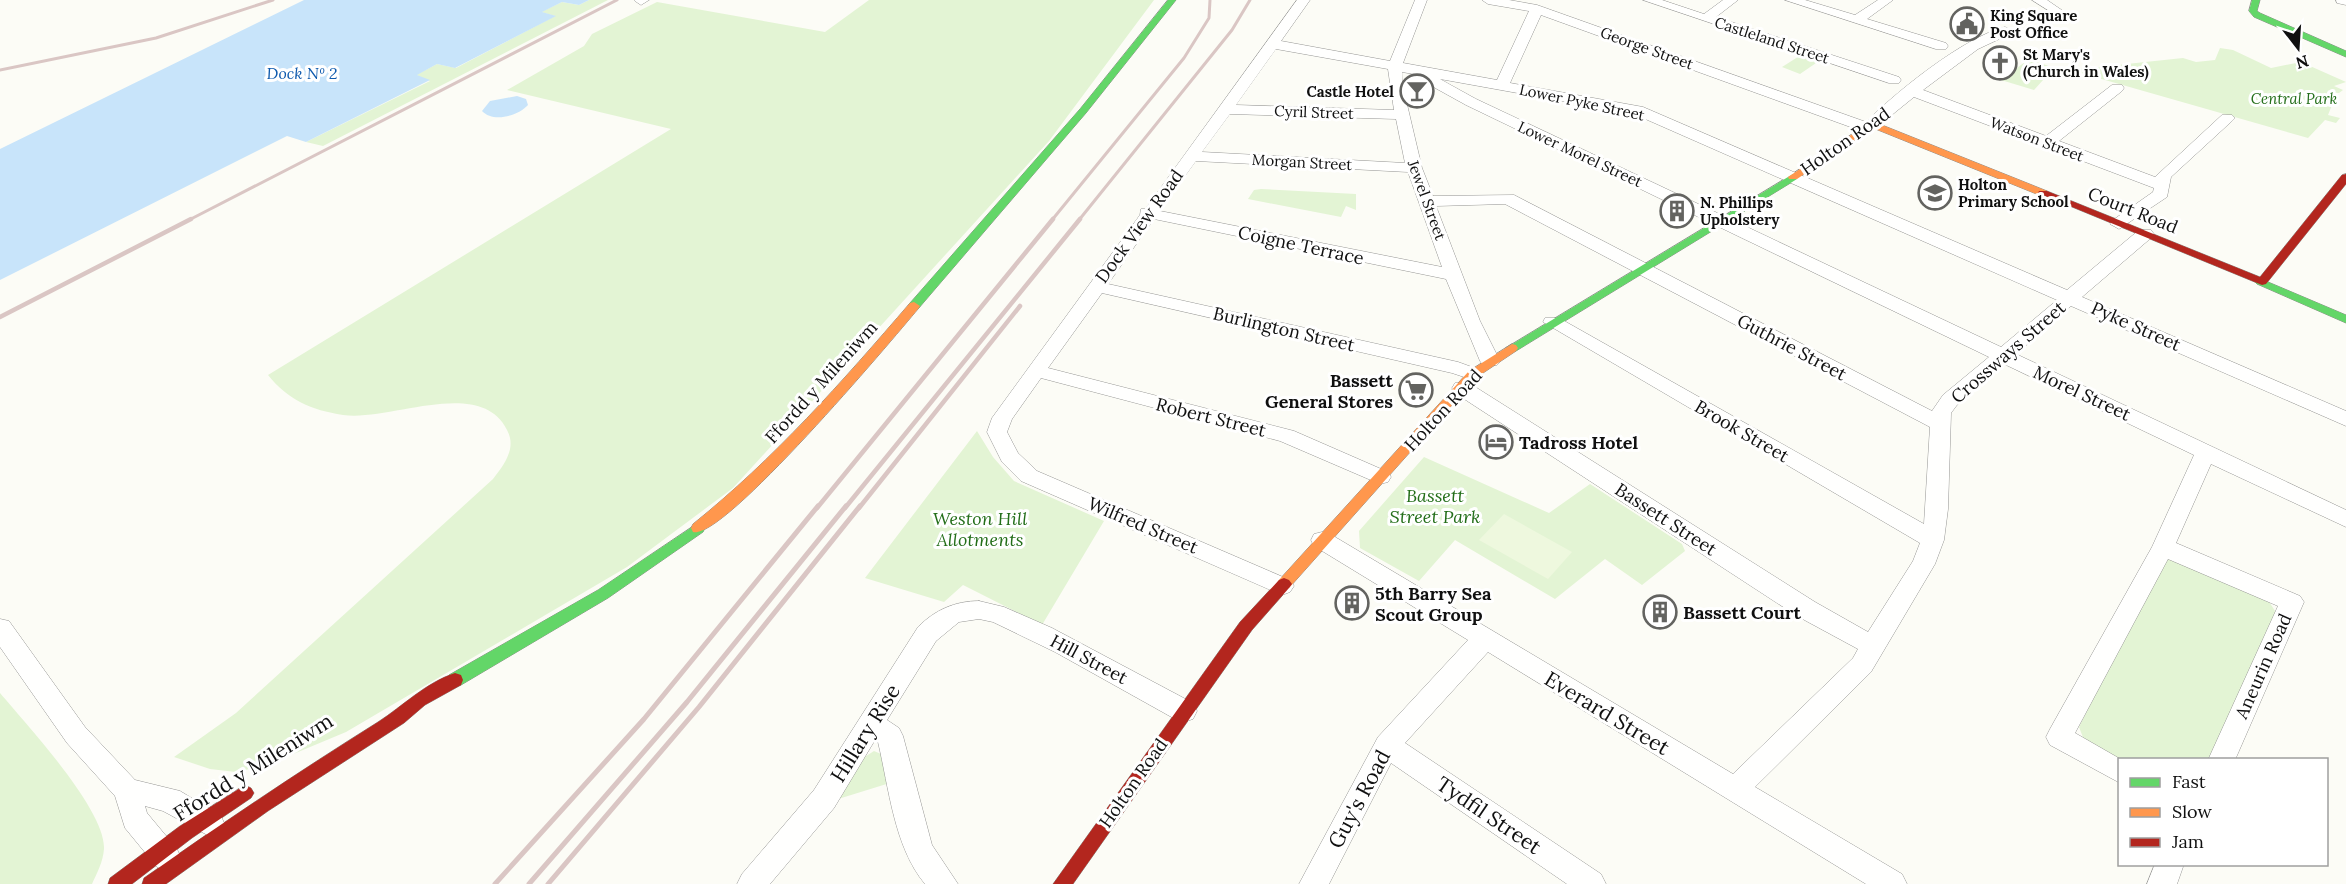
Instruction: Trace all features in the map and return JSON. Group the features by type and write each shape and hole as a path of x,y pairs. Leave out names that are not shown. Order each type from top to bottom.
{"street":[{"name":"Ffordd y Mileniwm","path":"117,884 168,859 213,827 398,718 419,700 628,577 705,522 764,471 813,420 1026,179 1173,0"},
{"name":"Dock View Road","path":"1010,457 997,432 1002,418 1147,213 1226,109 1304,0"},
{"name":"Jewel Street","path":"1421,0 1395,66 1402,115 1414,168 1471,321 1491,361"},
{"name":"George Street","path":"1488,0 1537,9 1869,126"},
{"name":"Castleland Street","path":"1649,0 1893,80"},
{"path":"1707,18 1732,0"},
{"path":"1791,0 1941,46"},
{"path":"1857,20 1887,0"},
{"path":"2038,0 2060,13"},
{"path":"2254,4 2257,15 2268,21 2346,54"},
{"path":"1502,85 1537,9"},
{"name":"Holton Road","path":"1062,884 1246,626 1467,381 1491,361 1552,322 1793,178 1869,126 1992,34 2005,30"},
{"name":"Lower Pyke Street","path":"1272,44 1395,66 1436,80 1502,85 1638,110 1793,178"},
{"name":"Lower Morel Street","path":"1436,80 1721,221"},
{"path":"2046,143 2117,88"},
{"name":"Watson Street","path":"1913,91 2161,185"},
{"name":"Cyril Street","path":"1226,109 1402,115"},
{"path":"2119,224 2161,194 2163,176 2227,118"},
{"name":"Court Road","path":"1869,126 2145,234 2346,319"},
{"name":"Morgan Street","path":"1191,156 1414,168"},
{"path":"2262,282 2346,177"},
{"name":"Pyke Street","path":"1793,178 2346,419"},
{"name":"Guthrie Street","path":"1428,201 1508,199 1941,424"},
{"name":"Coigne Terrace","path":"1147,213 1454,275"},
{"name":"Morel Street","path":"1721,221 2346,519"},
{"name":"Crossways Street","path":"1736,789 1862,665 1923,564 1933,540 1941,413 1950,400 2145,234"},
{"name":"Burlington Street","path":"1095,286 1458,368 1467,381"},
{"name":"Brook Street","path":"1552,322 1933,540"},
{"name":"Robert Street","path":"1037,371 1287,436 1380,477"},
{"name":"Bassett Street","path":"1467,381 1806,609 1873,646"},
{"path":"2118,771 2059,737 2163,547 2206,452"},
{"name":"Wilfred Street","path":"1010,457 1029,476 1055,489 1282,586"},
{"name":"Everard Street","path":"1322,540 1484,640 1893,884"},
{"name":"Aneurin Road","path":"2163,547 2292,602 2221,758"},
{"name":"Hill Street","path":"991,611 1044,635 1184,711"},
{"name":"Hillary Rise","path":"752,884 824,799 935,625 956,613 991,611"},
{"path":"0,628 76,735 127,790 135,819 168,859"},
{"name":"Guy's Road","path":"1314,884 1387,745 1484,640"},
{"name":"Ffordd y Mileniwm","path":"342,736 392,708 419,700"},
{"path":"871,724 890,736 918,848 927,865 943,884"},
{"name":"Tydfil Street","path":"1387,745 1591,884"},
{"name":"Ffordd y Mileniwm","path":"151,884 168,859 213,827 255,787"},
{"path":"127,790 170,800 213,827"},
{"path":"2162,884 2169,866"}],"green space":[{"path":"589,0 608,0 323,146 306,142 430,81 416,75 437,64 456,68 555,16 541,12 562,2 579,5"},
{"path":"869,0 1154,0 1049,141 733,488 627,567 346,732 267,765 236,772 210,769 174,757 236,713 493,479 510,450 511,443 507,430 494,414 477,406 456,403 385,413 343,415 301,403 284,391 268,375 671,129 507,90 584,46 592,34 657,2 825,32"},
{"name":"Central Park","path":"2220,48 2233,50 2271,68 2301,62 2346,82 2334,86 2343,90 2339,93 2327,92 2332,105 2328,115 2340,118 2336,123 2325,120 2308,138 2070,70 2183,58 2196,62 2215,60"},
{"path":"1801,55 1819,61 1800,74 1782,67"},
{"path":"2029,59 2054,68 2034,90 2001,80"},
{"path":"1254,190 1356,194 1356,210 1346,206 1341,217 1248,199"},
{"name":"Weston Hill Allotments","path":"977,431 993,457 1014,481 1104,521 1042,625 963,585 944,602 865,578"},
{"name":"Bassett Street Park","path":"1424,457 1549,513 1590,484 1682,544 1685,551 1642,585 1605,559 1555,599 1455,540 1419,581 1360,548 1359,531"},
{"path":"1504,514 1572,552 1548,579 1479,540"},
{"path":"2162,559 2175,559 2266,597 2277,614 2213,758 2118,759 2084,740 2079,727"},
{"path":"0,693 62,768 92,813 101,832 104,849 92,884 0,884"},
{"path":"874,751 886,756 893,782 835,800 863,758"}],"water":[{"name":"Dock Nº 2","path":"304,0 589,0 579,5 562,2 542,12 556,16 455,68 437,64 417,75 430,80 306,142 287,136 0,280 0,149"},
{"path":"517,96 526,99 528,105 512,115 492,117 482,111 490,101"}],"railway":[{"path":"0,70 156,38 273,0"},
{"path":"189,220 617,0"},
{"path":"1052,220 1184,58 1209,18 1210,0"},
{"path":"1079,220 1232,30 1250,0"},
{"path":"0,317 191,219"},
{"path":"817,508 1053,219"},
{"path":"845,508 1080,219"},
{"path":"859,508 1020,306"},
{"path":"495,884 644,719 818,506"},
{"path":"529,884 687,702 846,506"},
{"path":"548,884 699,707 860,506"}],"traffic: fast":[{"path":"914,306 1083,111 1172,0"},
{"path":"2256,0 2253,11 2257,15 2346,54"},
{"path":"1512,348 1793,177"},
{"path":"2261,282 2346,319"},
{"path":"455,680 603,594 698,528"}],"traffic: slow":[{"path":"1793,177 1872,124 2043,193"},
{"path":"698,528 728,504 785,451 914,306"},
{"path":"1284,584 1473,374 1512,348"}],"traffic: jam":[{"path":"2262,282 2346,177"},
{"path":"2043,193 2261,282"},
{"path":"1062,884 1246,626 1284,584"},
{"path":"151,884 262,805 398,718 419,700 455,680"},
{"path":"117,884 186,832 245,793"}],"place":[{"name":"King Square Post Office","path":"1967,24"},
{"name":"St Mary's (Church in Wales)","path":"2000,63"},
{"name":"Castle Hotel","path":"1417,91"},
{"name":"Holton Primary School","path":"1935,193"},
{"name":"N. Phillips Upholstery","path":"1677,211"},
{"name":"Bassett General Stores","path":"1416,390"},
{"name":"Tadross Hotel","path":"1496,442"},
{"name":"5th Barry Sea Scout Group","path":"1352,603"},
{"name":"Bassett Court","path":"1660,612"}]}
